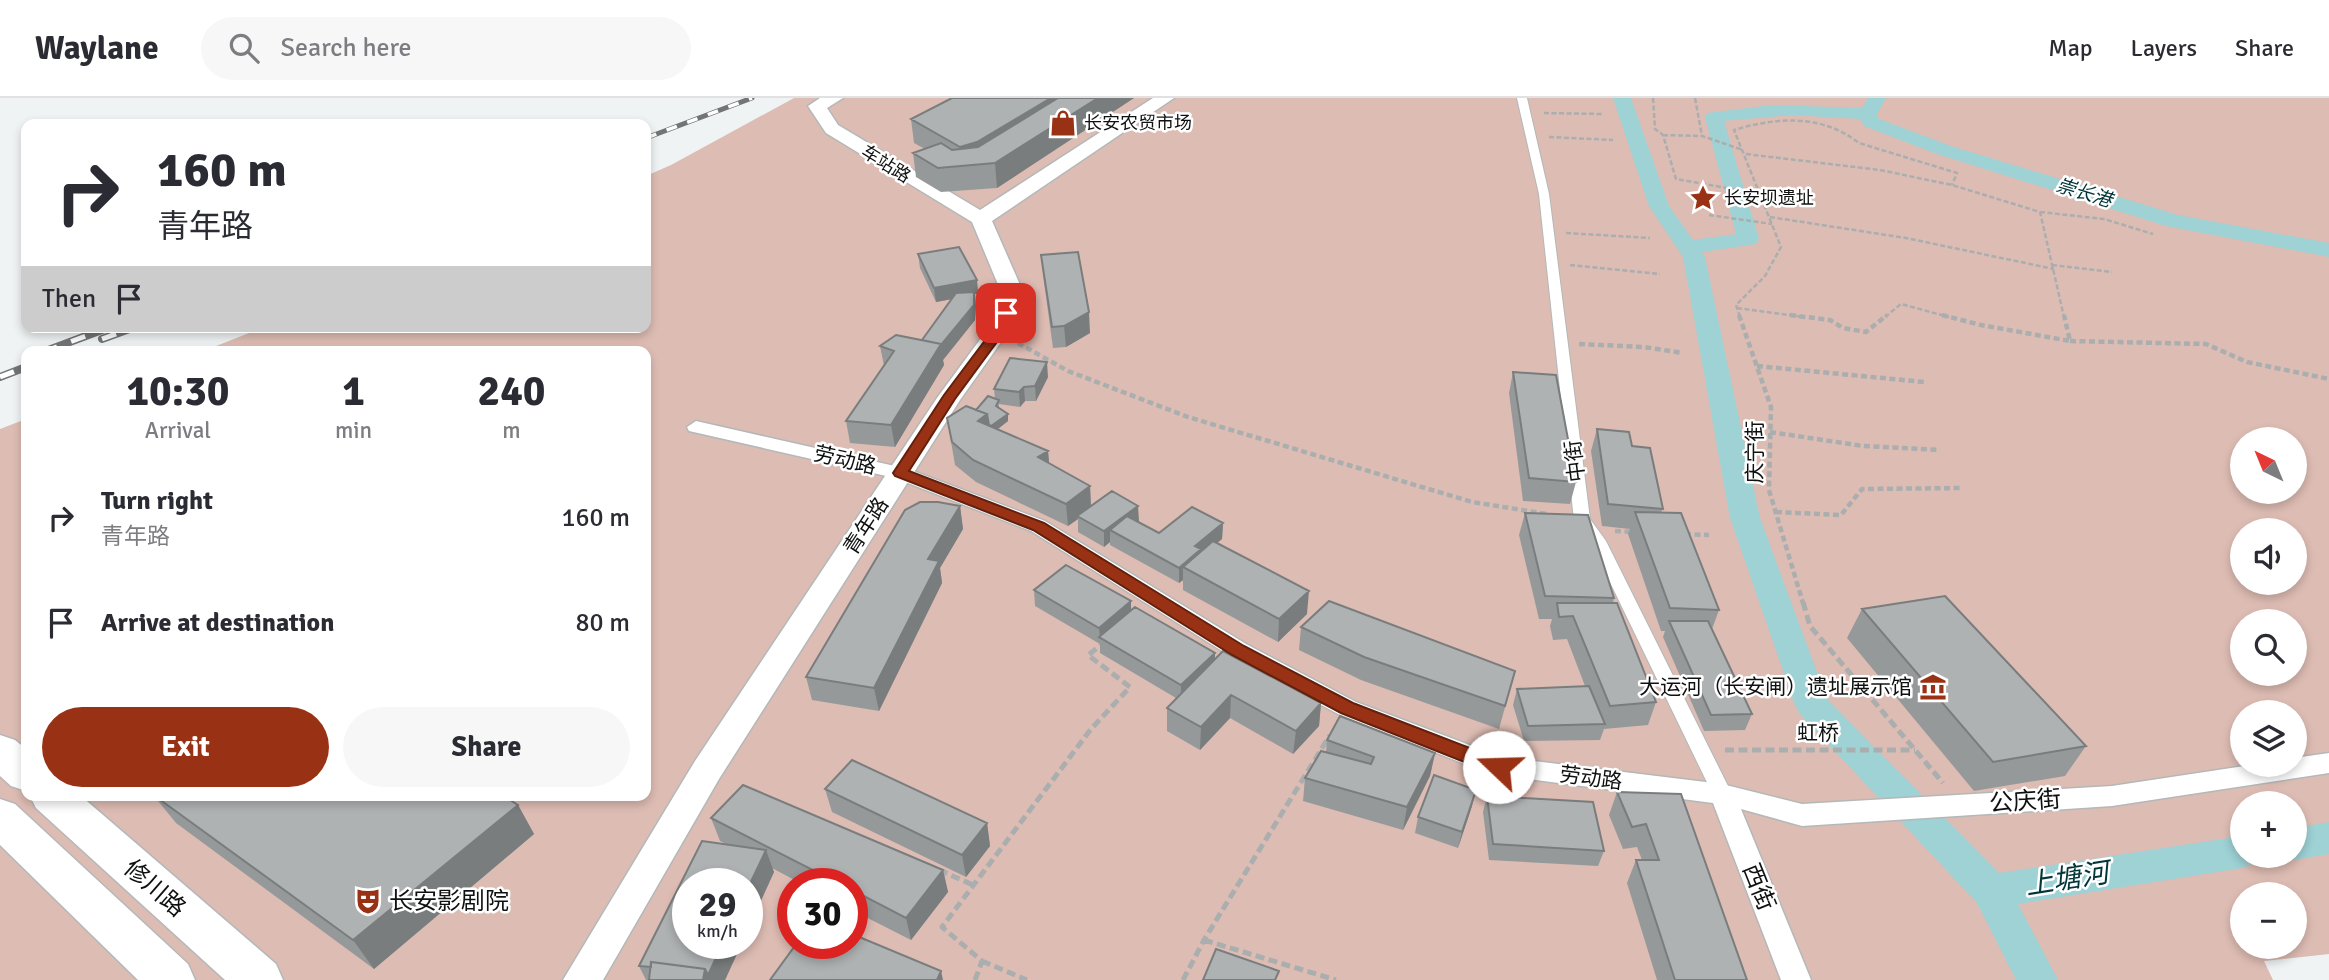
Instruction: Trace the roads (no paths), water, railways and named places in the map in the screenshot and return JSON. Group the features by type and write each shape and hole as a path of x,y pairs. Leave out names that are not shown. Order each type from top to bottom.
{"main road":[{"path":"0,751 21,770"},
{"name":"修川路","path":"57,801 260,980"},
{"path":"0,817 171,980"}],"street":[{"name":"车站路","path":"834,98 817,106 831,129 981,219"},
{"path":"981,219 1165,98"},
{"name":"中街","path":"1524,105 1544,194 1586,525 1598,541 1722,794"},
{"name":"青年路","path":"582,980 707,770 949,398 998,331 1013,294 981,219"},
{"name":"劳动路","path":"696,426 901,473 1038,526 1238,650 1347,708 1499,767 1722,794"},
{"name":"公庆街","path":"1722,794 1802,815 2112,796 2329,763"},
{"name":"西街","path":"1722,794 1796,980"}],"waterway":[{"path":"1622,98 1659,206 1694,257 1745,518 1812,705 1991,891"},
{"name":"崇长港","path":"1868,114 1877,98"},
{"path":"1690,247 1748,239 1714,117 1791,110 1868,114"},
{"name":"崇长港","path":"1868,114 1871,122 1944,150 2174,221 2329,250"},
{"name":"上塘河","path":"2307,842 2329,838"},
{"name":"上塘河","path":"1991,891 2230,854"},
{"name":"上塘河","path":"1991,891 2037,980"}],"railway":[{"path":"651,136 752,98"},
{"path":"59,346 94,333"},
{"path":"102,339 118,333"},
{"path":"0,377 21,369"}],"place":[{"name":"长安农贸市场","path":"1063,123"},
{"name":"长安坝遗址","path":"1703,198"},
{"name":"大运河（长安闸）遗址展示馆","path":"1933,687"},
{"name":"长安影剧院","path":"368,901"}]}
